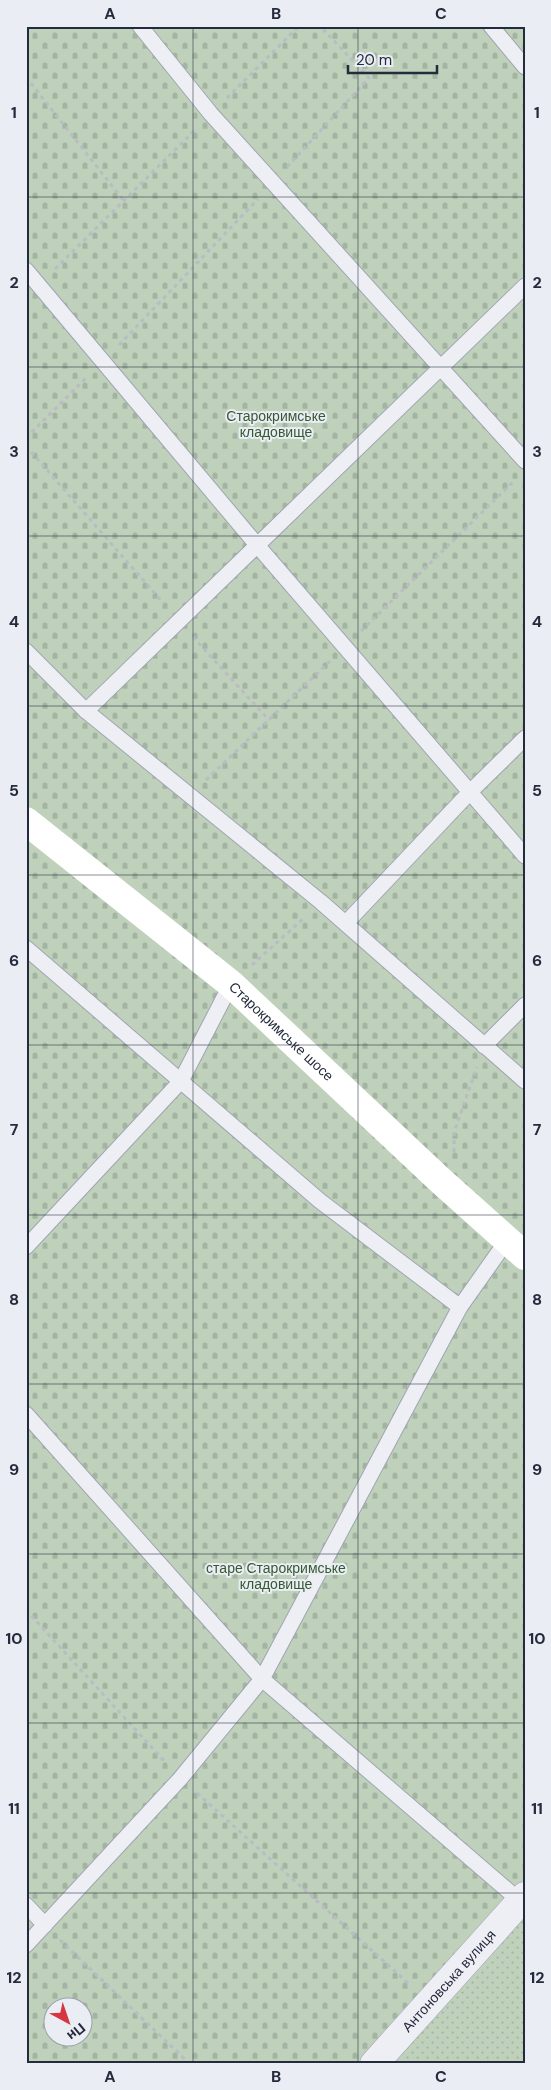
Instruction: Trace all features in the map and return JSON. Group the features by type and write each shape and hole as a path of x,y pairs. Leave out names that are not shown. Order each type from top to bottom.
{"street":[{"name":"Старокримське шосе","path":"26,821 232,984 441,1181 516,1247"},
{"name":"Антоновська вулиця","path":"374,2064 522,1898"}],"lane":[{"path":"140,26 211,114 525,462"},
{"path":"491,26 525,67"},
{"path":"26,270 257,545 525,856"},
{"path":"86,711 525,286"},
{"path":"26,651 86,711 346,923 525,1081"},
{"path":"346,923 470,792 525,738"},
{"path":"26,948 320,1201 460,1307"},
{"path":"26,1246 181,1081 232,984"},
{"path":"484,1046 525,1005"},
{"path":"26,1945 180,1779 262,1679 460,1307 516,1247"},
{"path":"26,1414 262,1679 522,1898"},
{"path":"26,1905 45,1926"}],"path":[{"path":"39,285 299,26"},
{"path":"26,438 218,243 369,78 320,26"},
{"path":"26,77 124,201"},
{"path":"26,446 179,621 269,720"},
{"path":"232,984 321,902"},
{"path":"441,1181 454,1164 454,1132 484,1046"},
{"path":"26,1610 180,1779 429,2003"},
{"path":"45,1926 190,2064"}],"green space":[{"path":"26,26 525,26 525,1896 374,2064 26,2064"},
{"path":"525,1896 525,2064 374,2064"}],"park label":[{"name":"Старокримське кладовище","path":"276,424"},
{"name":"старе Старокримське кладовище","path":"276,1576"}]}
